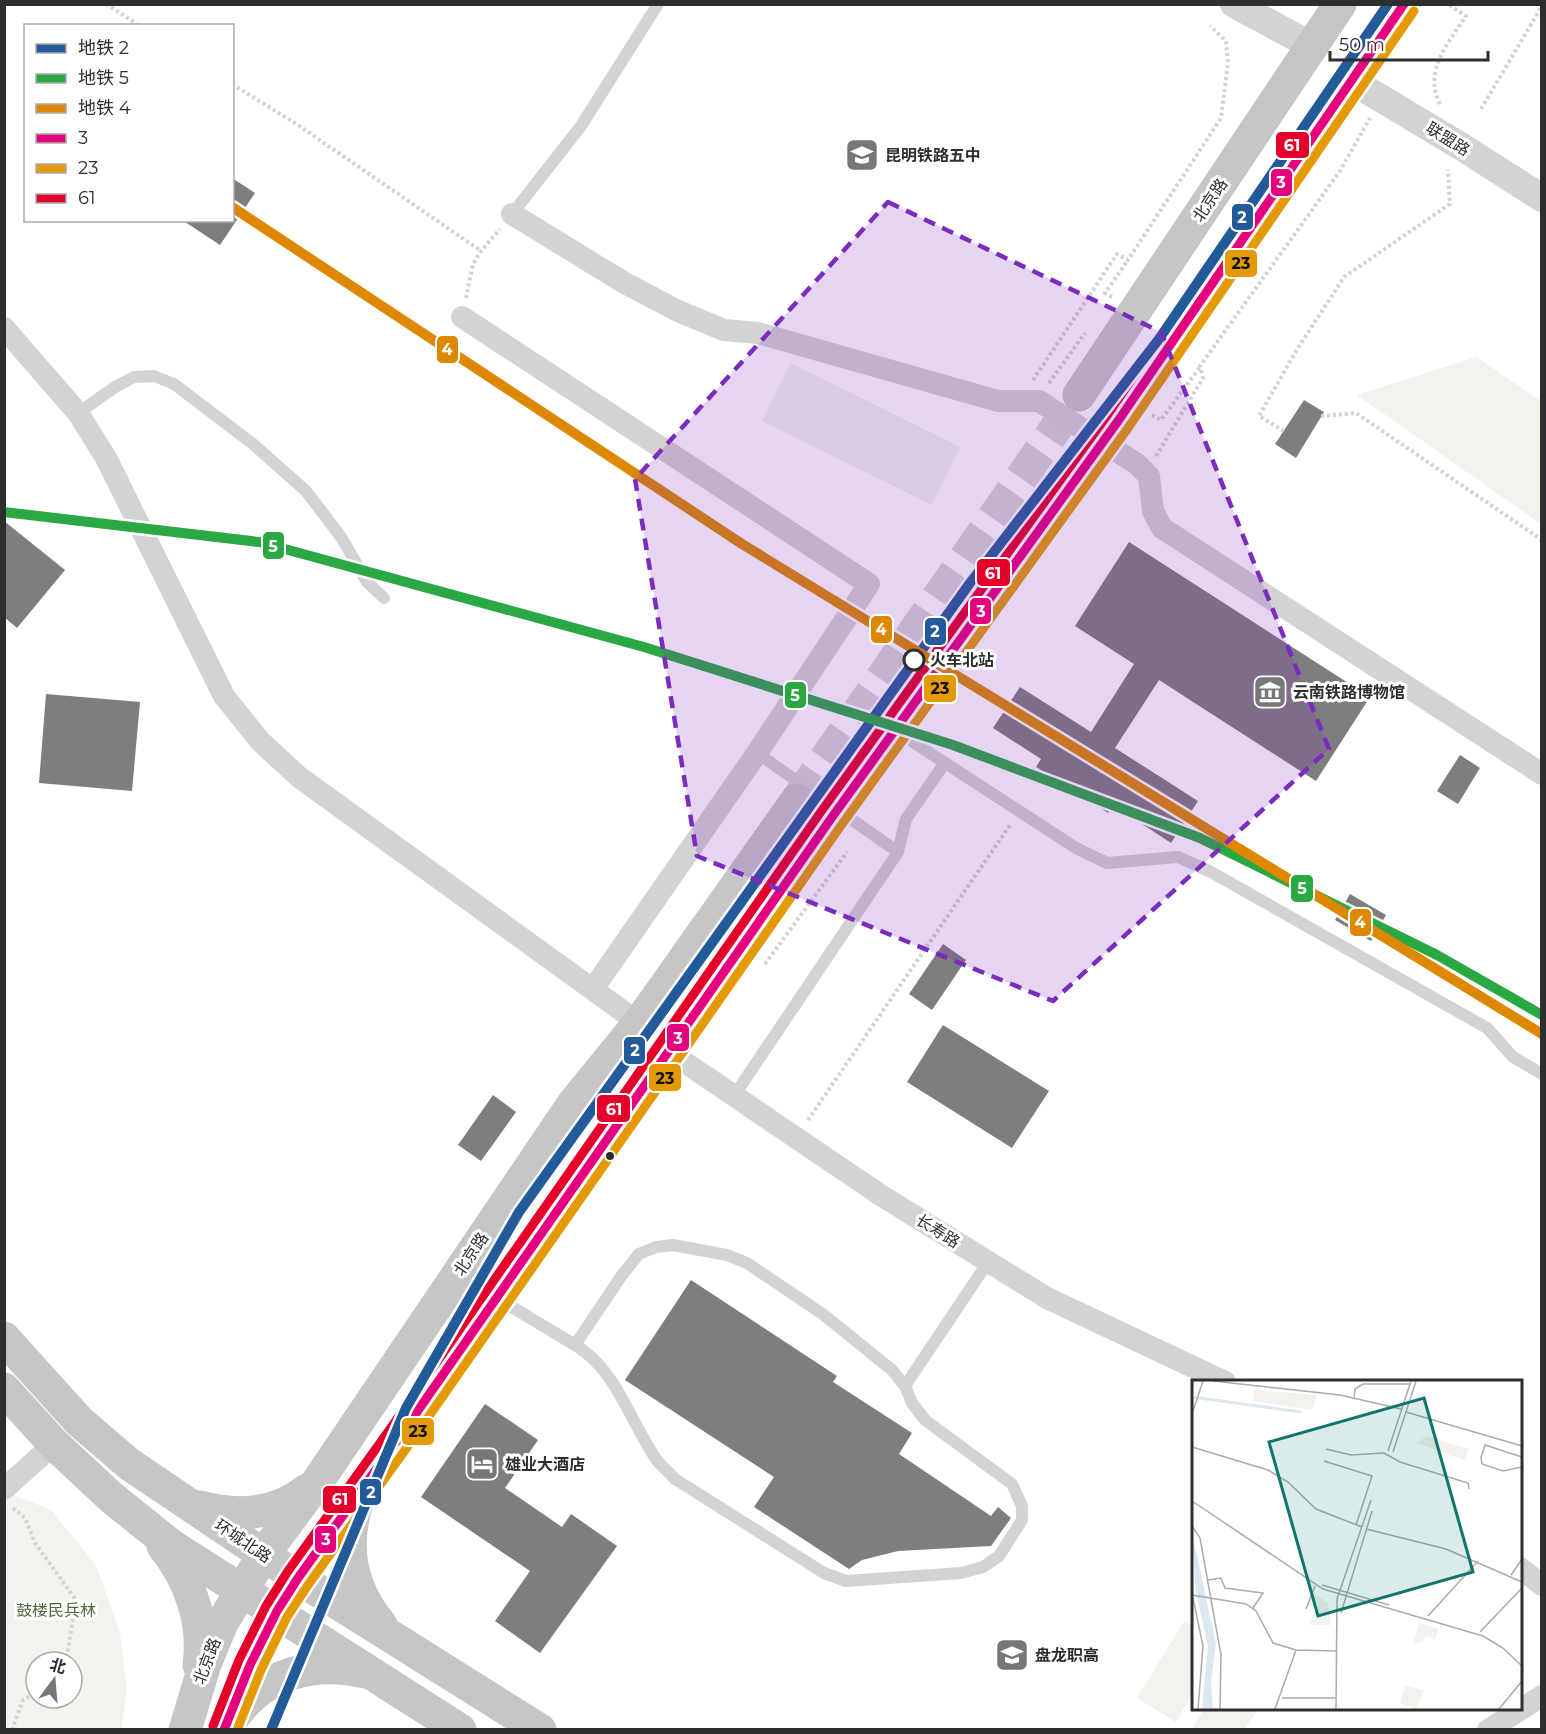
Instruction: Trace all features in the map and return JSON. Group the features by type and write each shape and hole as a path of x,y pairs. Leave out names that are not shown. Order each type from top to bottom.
{"main road":[{"name":"北京路","path":"1079,395 1340,4"},
{"path":"1118,421 1404,4"},
{"name":"北京路","path":"188,1716 205,1664 222,1623 264,1554 318,1481 573,1104 639,1023 797,800"},
{"path":"225,1730 250,1665 277,1611 298,1578 360,1493 830,820"},
{"name":"环城北路","path":"4,1338 79,1421 129,1464 298,1578 540,1730"},
{"path":"4,1389 54,1444 112,1498 172,1546 460,1730"},
{"path":"186,1503 218,1512 252,1513 287,1502 318,1481"},
{"path":"360,1493 350,1531 350,1564 369,1611 393,1637"},
{"path":"140,1520 173,1557 184,1576 198,1616 200,1658 188,1716"},
{"path":"225,1730 241,1707 254,1694 277,1679 301,1670 337,1667 366,1672 381,1679"}],"street":[{"path":"1234,4 1312,46"},
{"name":"联盟路","path":"1353,81 1542,198"},
{"path":"512,214 623,282 678,311 724,330 758,333 998,401 1039,401 1137,464 1149,476 1154,511 1162,528 1542,774"},
{"path":"462,317 869,584 757,753 592,989"},
{"path":"4,328 78,413 106,458 224,696 260,741 299,777 639,1023"},
{"name":"长寿路","path":"668,1051 882,1196 1047,1298 1221,1380"},
{"path":"8,1498 54,1444"},
{"path":"1522,1569 1542,1586"},
{"path":"1522,1709 1542,1696"},
{"path":"1488,1730 1520,1710"}],"lane":[{"path":"512,214 582,126 658,4"},
{"path":"78,413 115,387 134,377 154,376 174,384 253,444 306,491 341,537 367,582 384,598"},
{"path":"893,729 1076,848 1107,863 1178,857 1211,872 1487,1028 1513,1057 1542,1074"},
{"path":"757,753 898,852"},
{"path":"734,1096 898,852 906,819 944,764"},
{"path":"496,1297 575,1345 583,1349 607,1374 657,1460 675,1479 824,1573 846,1581 961,1573 983,1567 999,1556 1022,1520 1022,1506 1012,1484 925,1420 912,1403 905,1386 892,1370 824,1315 747,1263 727,1255 673,1245 656,1247 639,1254 622,1275 575,1345"},
{"path":"905,1386 988,1262"}],"path":[{"path":"106,4 137,24"},
{"path":"1442,107 1434,86 1434,74 1442,52 1466,16 1448,4"},
{"path":"1481,109 1542,6"},
{"path":"1112,297 1106,293 1221,118 1228,63 1226,41 1210,26"},
{"path":"234,85 298,125 481,251"},
{"path":"1152,415 1161,420 1340,171 1382,98"},
{"path":"1284,431 1259,416 1296,351 1344,277 1449,204 1448,170"},
{"path":"462,317 473,264 512,214"},
{"path":"1027,401 1030,384 1117,254 1128,260"},
{"path":"1149,476 1157,454 1203,378 1200,366"},
{"path":"1321,416 1356,413 1542,540"},
{"path":"796,1138 1019,812"},
{"path":"8,1498 25,1518 35,1543 76,1600 68,1650"},
{"path":"12,1730 24,1699"}],"highlighted area":[{"path":"888,202 1161,332 1329,749 1053,1001 697,856 635,479"}],"green space":[{"path":"1476,357 1541,401 1541,524 1357,395"},
{"path":"791,363 960,447 932,505 762,421"},
{"name":"鼓楼民兵林","path":"9,1493 51,1510 96,1565 120,1633 127,1691 121,1729 5,1729 4,1500"},
{"path":"1184,1621 1192,1626 1192,1695 1176,1722 1137,1698"},
{"path":"1203,1710 1257,1710 1245,1729 1192,1729"}],"building":[{"path":"234,179 255,193 220,245 185,222 234,222"},
{"path":"1304,400 1324,412 1296,458 1275,444"},
{"path":"4,521 65,570 17,628 4,617"},
{"name":"云南铁路博物馆","path":"1129,542 1370,697 1316,781 1159,680 1115,748 1198,801 1171,843 1113,805 1108,813 1036,767 1041,759 993,728 1020,687 1091,732 1134,664 1075,626"},
{"path":"46,694 140,702 132,791 39,783"},
{"path":"1460,755 1480,768 1458,804 1437,791"},
{"path":"1350,894 1386,915 1371,941 1335,920"},
{"path":"943,944 966,960 932,1010 909,994"},
{"path":"943,1025 1049,1091 1012,1148 907,1082"},
{"path":"493,1095 516,1112 481,1161 458,1145"},
{"path":"691,1280 837,1376 833,1382 912,1433 899,1454 991,1516 998,1507 1011,1518 991,1546 898,1551 862,1560 849,1569 754,1507 774,1477 625,1380"},
{"path":"485,1404 538,1440 505,1488 562,1527 571,1514 617,1546 540,1653 495,1621 530,1571 421,1497"}],"tunnel":[{"path":"797,800 1079,395"},
{"path":"830,820 1118,421"}],"metro line":[{"name":"2","path":"271,1730 406,1408 519,1212 970,583 1159,339 1388,4"},
{"name":"4","path":"234,208 742,544 1542,1034"},
{"name":"5","path":"4,512 259,542 644,647 953,745 1200,838 1437,955 1542,1015"}],"transit line":[{"name":"61","path":"213,1726 239,1660 266,1606 288,1571 388,1432 820,813 1108,414 1389,4"},
{"name":"3","path":"224,1730 250,1665 277,1611 298,1578 398,1439 830,820 1118,421 1404,4"},
{"name":"23","path":"237,1730 261,1670 287,1617 308,1585 408,1446 840,827 1128,428 1414,11"}],"place":[{"name":"昆明铁路五中","path":"862,155"},
{"name":"火车北站","path":"914,660"},
{"name":"云南铁路博物馆","path":"1270,692"},
{"name":"雄业大酒店","path":"482,1464"},
{"name":"盘龙职高","path":"1012,1655"}]}
